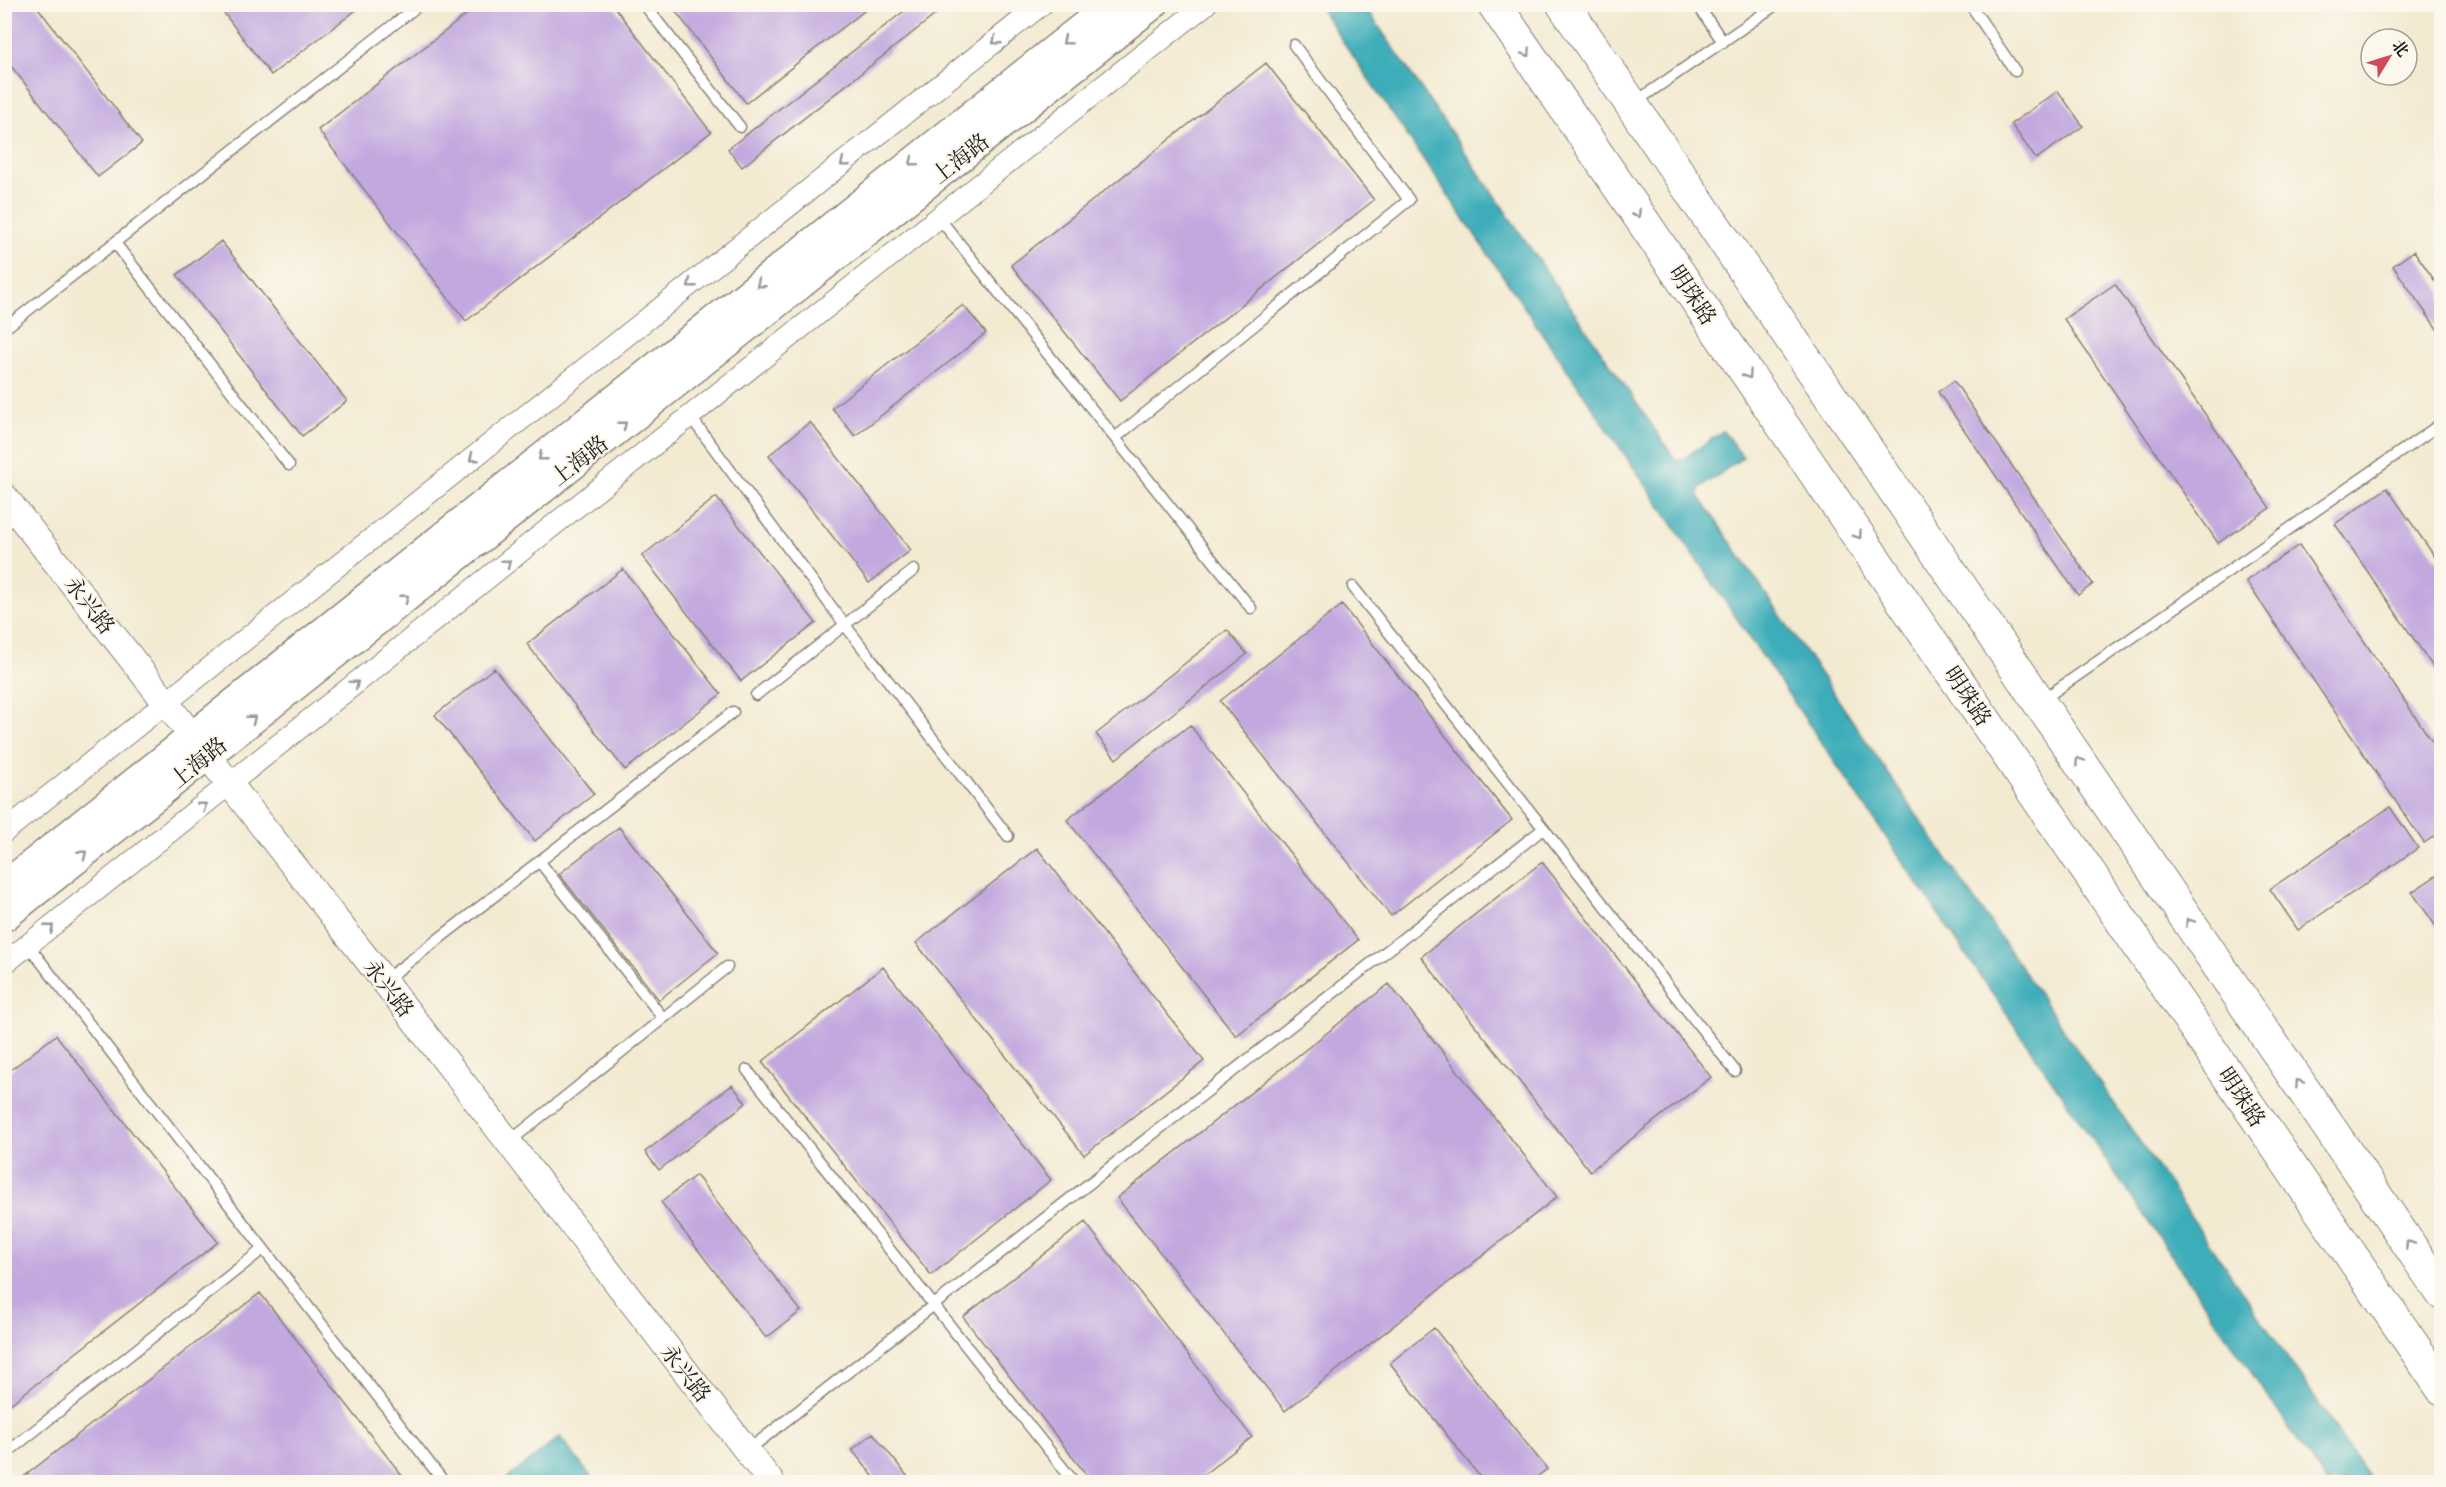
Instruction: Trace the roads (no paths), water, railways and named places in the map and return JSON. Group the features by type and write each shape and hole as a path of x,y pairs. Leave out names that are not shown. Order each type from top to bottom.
{"main road":[{"name":"上海路","path":"4,917 200,746 1112,4"},
{"name":"上海路","path":"4,886 200,746 1154,4"},
{"name":"明珠路","path":"1494,4 2442,1388"},
{"path":"1563,4 2442,1293"}],"street":[{"path":"4,832 1042,4"},
{"path":"4,964 1206,4"},
{"name":"永兴路","path":"4,496 384,981 771,1482"}],"lane":[{"path":"4,329 420,4"},
{"path":"644,4 740,127"},
{"path":"1697,4 1723,42"},
{"path":"1633,104 1777,4"},
{"path":"1970,4 2015,71"},
{"path":"1115,438 1409,200 1294,45"},
{"path":"939,218 1251,608"},
{"path":"115,243 289,465"},
{"path":"690,416 845,625 1008,836"},
{"path":"2040,702 2442,423"},
{"path":"756,695 914,570"},
{"path":"1353,587 1735,1071"},
{"path":"384,981 733,712"},
{"path":"746,1451 1543,829"},
{"path":"539,861 663,1018"},
{"path":"28,945 444,1482"},
{"path":"508,1142 727,967"},
{"path":"747,1070 1074,1482"},
{"path":"4,1455 263,1249"}],"water":[{"path":"1318,5 1364,5 1675,459 1680,461 1723,431 1743,457 1699,489 1699,496 2372,1482 2326,1482"},
{"path":"560,1437 595,1482 503,1482"}]}
